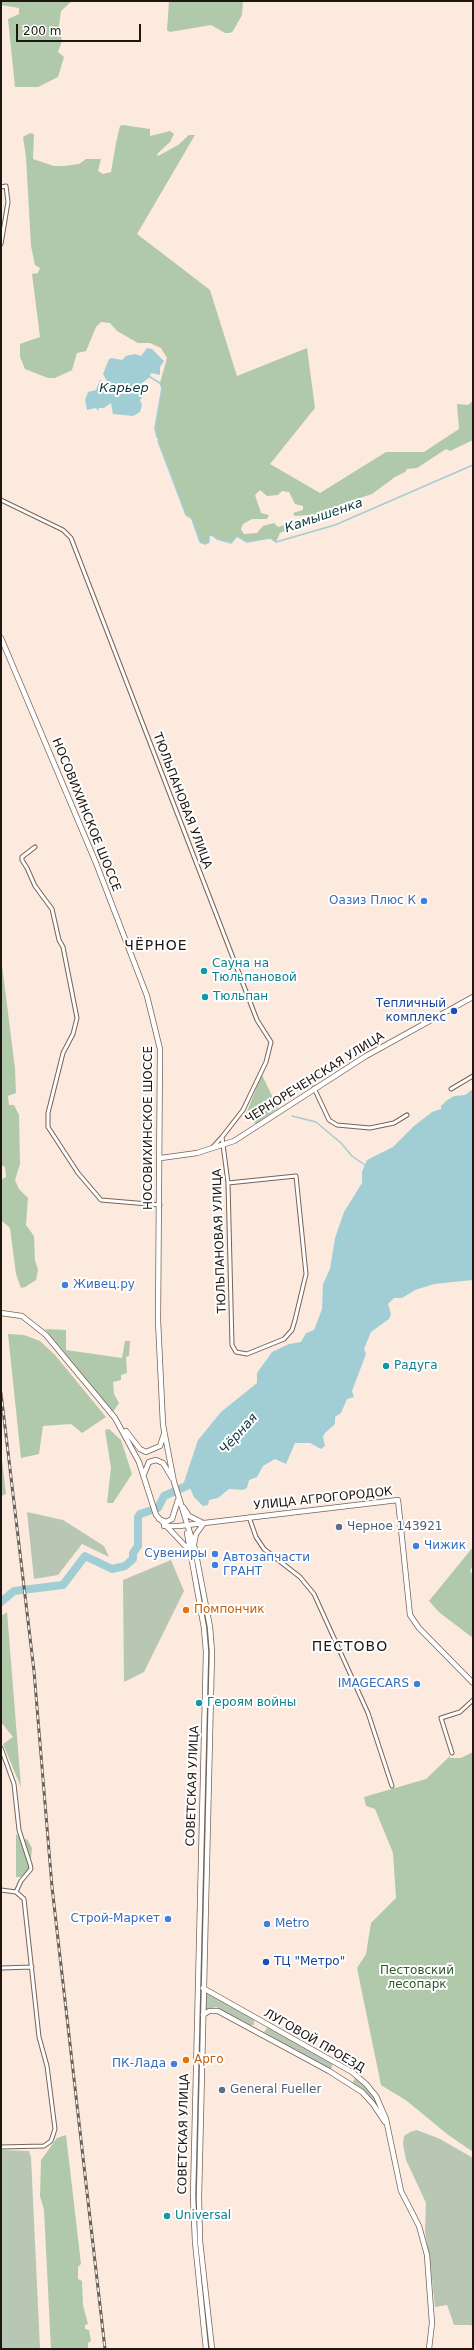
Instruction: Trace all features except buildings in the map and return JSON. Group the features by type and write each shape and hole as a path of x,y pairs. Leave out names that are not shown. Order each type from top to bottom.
{"main road":[{"name":"НОСОВИХИНСКОЕ ШОССЕ","path":"1,638 96,863 151,1009 158,1033 161,1064 158,1320 164,1432 174,1482 186,1525"},
{"name":"ЧЕРНОРЕЧЕНСКАЯ УЛИЦА","path":"161,1158 211,1149 241,1137 314,1088 379,1048 473,997"},
{"path":"1,1313 22,1316 46,1335 140,1449 146,1452 160,1446 164,1432"},
{"path":"118,1422 132,1447 144,1475 155,1514 164,1526 179,1538 189,1550"},
{"path":"144,1475 149,1462 156,1460 163,1463 174,1482"},
{"path":"155,1514 164,1521 172,1519 179,1498"},
{"path":"179,1498 189,1516 204,1523 196,1534 195,1549"},
{"name":"УЛИЦА АГРОГОРОДОК","path":"164,1526 186,1525 249,1516 398,1500 410,1614 419,1628 473,1683"},
{"name":"СОВЕТСКАЯ УЛИЦА","path":"186,1525 195,1549 210,1627 212,1652 202,2015 199,2196 200,2241 212,2349"},
{"name":"СОВЕТСКАЯ УЛИЦА","path":"186,1525 189,1550 204,1628 206,1652 192,2196 194,2242 206,2349"},
{"name":"ЛУГОВОЙ ПРОЕЗД","path":"203,1988 360,2078 372,2090 380,2104 389,2133 401,2191 419,2226 427,2255 432,2323 429,2349"},
{"name":"ЛУГОВОЙ ПРОЕЗД","path":"202,2015 209,2011 218,2011 329,2071 362,2092 382,2117 389,2133"}],"street":[{"path":"1,187 6,186 8,202 1,244"},
{"name":"ТЮЛЬПАНОВАЯ УЛИЦА","path":"1,500 62,530 71,538 257,1020 271,1042 266,1062 243,1110 236,1121 211,1149"},
{"path":"35,847 22,857 22,860 35,886 52,909 59,940 63,947 77,1018 73,1034 63,1053 48,1113 48,1127 78,1173 101,1200 160,1205"},
{"path":"451,1089 473,1076"},
{"path":"314,1088 329,1120 337,1125 352,1128 382,1126 408,1115"},
{"name":"ТЮЛЬПАНОВАЯ УЛИЦА","path":"222,1137 228,1183 232,1345 236,1352 247,1354 284,1339 292,1330 296,1320 306,1274 296,1176 228,1183"},
{"path":"249,1516 256,1537 264,1549 300,1577 314,1594 368,1713 392,1786"},
{"path":"452,1753 441,1718 460,1712 473,1700"},
{"path":"1,1748 14,1784 19,1830 30,1864 30,1869 21,1881 16,1892"},
{"path":"1,1890 16,1892 24,1899 39,2037 47,2066 55,2129 51,2142 44,2146 1,2147"},
{"path":"1,1968 32,1967"}],"green space":[{"path":"1,1 72,1 61,11 59,26 62,41 58,52 64,57 58,77 38,87 15,87 8,19 19,14 19,8 1,5"},
{"path":"169,1 243,1 242,15 233,31 230,33 225,33 211,25 170,32 167,30"},
{"path":"123,125 150,129 150,136 170,131 174,134 170,142 157,154 158,156 178,145 189,135 195,135 137,234 210,290 237,376 307,348 315,408 270,464 320,493 386,452 424,452 459,429 457,404 468,405 473,401 473,440 450,451 446,449 417,468 407,469 405,472 395,477 372,494 342,504 341,510 333,513 295,516 293,513 303,510 303,506 295,504 289,492 282,491 278,495 267,496 260,490 255,495 261,513 269,515 267,519 252,519 243,524 241,529 244,534 257,533 263,526 274,523 278,527 294,524 294,527 280,533 276,542 270,538 247,542 237,536 231,543 217,539 212,535 209,536 209,542 205,544 200,542 192,519 186,515 155,428 162,388 160,383 167,358 161,348 150,343 138,343 117,331 110,323 101,322 96,327 86,351 77,353 72,370 55,378 48,378 25,369 20,357 20,344 40,337 32,274 38,273 40,268 35,265 31,246 26,157 23,137 30,133 34,134 33,159 54,166 64,166 79,164 86,159 101,159 98,171 103,174 111,172 120,126"},
{"path":"1,957 15,1069 16,1093 8,1096 9,1105 14,1105 19,1115 20,1164 15,1180 19,1189 28,1198 26,1225 34,1236 35,1260 38,1270 36,1280 21,1288 16,1274 10,1228 1,1220 1,1180 6,1177 5,1167 1,1165"},
{"path":"262,1075 278,1108 256,1124 245,1116"},
{"path":"45,1329 66,1330 66,1350 122,1358 125,1341 130,1341 129,1356 126,1357 127,1373 121,1375 121,1380 113,1382 114,1394 119,1403 113,1412"},
{"path":"8,1334 24,1335 40,1341 55,1355 106,1417 82,1433 71,1424 43,1426 39,1454 21,1458"},
{"path":"109,1429 121,1440 132,1474 113,1503 107,1503 111,1468 105,1430"},
{"path":"1,1451 6,1494 1,1496"},
{"path":"27,1512 63,1520 104,1546 109,1557 82,1544 58,1575 34,1579"},
{"path":"473,1547 473,1565 470,1571 473,1575 473,1638 440,1613 429,1601"},
{"path":"171,1560 184,1591 144,1672 124,1682 123,1580"},
{"path":"7,1612 21,1787 3,1744 13,1737 1,1722 1,1616"},
{"name":"Пестовский лесопарк","path":"473,1752 473,2152 447,2134 407,2101 381,2085 357,1968 366,1954 371,1923 396,1898 393,1853 375,1809 366,1806 364,1797 426,1779 450,1756 450,1758 461,1758"},
{"path":"16,1834 23,1840 27,1839 32,1848 30,1868 21,1877 16,1877"},
{"path":"205,1992 254,2019 254,2025 250,2025 216,2007 205,2010"},
{"path":"268,2027 333,2063 331,2070 264,2032"},
{"path":"356,2077 376,2098 381,2109 379,2110 370,2098 352,2083"},
{"path":"417,2130 440,2139 473,2158 473,2328 471,2325 454,2325 447,2305 435,2307 425,2232 426,2203 406,2160 403,2144 404,2136"},
{"path":"66,2135 81,2264 78,2267 78,2279 82,2281 83,2305 88,2324 85,2325 85,2329 89,2330 91,2341 88,2343 88,2349 51,2349 44,2210 40,2196 41,2160 57,2138"},
{"path":"1,2150 29,2151 31,2157 40,2349 1,2349"}],"water":[{"name":"Карьер","path":"147,348 152,349 164,361 160,367 160,375 151,373 150,377 142,383 146,392 140,400 142,405 140,412 133,416 113,414 111,403 104,408 99,408 98,411 96,408 87,410 85,400 88,392 96,390 100,380 102,382 101,387 107,381 103,374 109,359 112,358 122,360 126,356 135,354 141,356"},
{"path":"473,1089 473,1280 434,1284 415,1290 402,1298 394,1298 388,1304 391,1314 389,1319 371,1332 364,1349 366,1354 352,1391 354,1397 347,1399 341,1413 335,1417 335,1424 325,1433 323,1437 325,1446 321,1449 310,1443 295,1443 286,1464 275,1459 263,1466 257,1477 249,1480 247,1488 243,1490 229,1489 218,1498 209,1500 208,1505 203,1506 194,1497 190,1488 182,1488 198,1440 221,1412 257,1383 257,1373 272,1352 289,1344 301,1342 306,1333 314,1330 322,1309 323,1284 330,1269 335,1238 344,1212 362,1183 362,1172 367,1160 393,1147 414,1126 432,1112 441,1109 441,1106 446,1101 454,1096 465,1095"}],"waterway":[{"name":"Камышенка","path":"150,377 160,383 162,388 155,428 157,437"},
{"name":"Камышенка","path":"158,441 186,515 192,519 200,542 205,544 209,542 209,536 212,535 217,539 231,543 237,536 247,542 270,538 276,542 335,525 473,465"},
{"path":"292,1116 316,1122 341,1143 352,1156 365,1165"},
{"name":"Чёрная","path":"1,1602 14,1591 63,1585 85,1556 112,1569 125,1566 133,1559 133,1553 138,1546 138,1517 140,1514 158,1508 164,1496 191,1484"}],"railway":[{"path":"1,1393 34,1671 52,1887 105,2349"}],"place":[{"name":"Оазиз Плюс К","path":"424,901"},
{"name":"Сауна на Тюльпановой","path":"204,971"},
{"name":"Тюльпан","path":"205,997"},
{"name":"Тепличный комплекс","path":"454,1011"},
{"name":"Живец.ру","path":"65,1285"},
{"name":"Радуга","path":"386,1366"},
{"name":"Черное 143921","path":"339,1527"},
{"name":"Чижик","path":"416,1546"},
{"name":"Сувениры","path":"215,1554"},
{"name":"Автозапчасти ГРАНТ","path":"215,1565"},
{"name":"Помпончик","path":"186,1610"},
{"name":"IMAGECARS","path":"417,1684"},
{"name":"Героям войны","path":"199,1703"},
{"name":"Строй-Маркет","path":"168,1919"},
{"name":"Metro","path":"267,1924"},
{"name":"ТЦ \"Метро\"","path":"266,1962"},
{"name":"Арго","path":"186,2060"},
{"name":"ПК-Лада","path":"174,2064"},
{"name":"General Fueller","path":"222,2090"},
{"name":"Universal","path":"167,2216"}],"district":[{"name":"ЧЁРНОЕ","path":"156,946"},
{"name":"ПЕСТОВО","path":"350,1647"}]}
